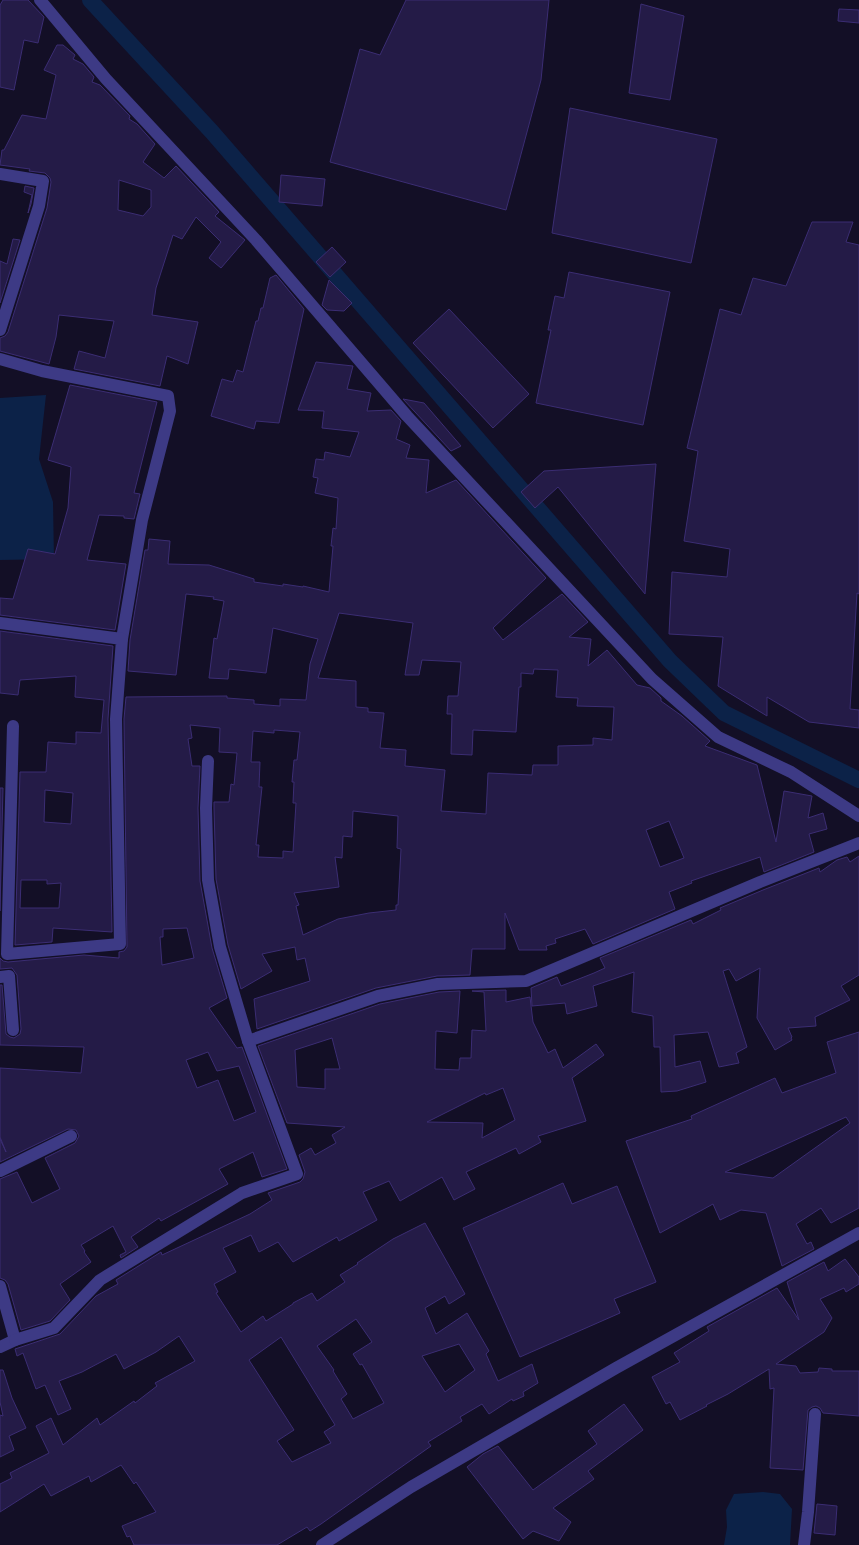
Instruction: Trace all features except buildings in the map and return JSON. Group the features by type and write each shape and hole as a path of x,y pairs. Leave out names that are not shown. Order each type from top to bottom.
{"street":[{"path":"40,0 106,79 256,240 407,416 652,679 718,737 791,772 859,816"},
{"path":"0,174 43,181 39,206 0,330"},
{"path":"0,359 42,371 168,396 170,411 142,520 122,639 116,719 120,944 7,954 13,726"},
{"path":"0,623 122,639"},
{"path":"0,1347 15,1340 54,1328 100,1280 242,1193 297,1174 248,1041 220,948 208,880 206,808 208,761"},
{"path":"248,1041 378,996 438,984 526,981 760,882 859,844"},
{"path":"0,977 9,976 13,1030"},
{"path":"0,1171 71,1136"},
{"path":"322,1545 411,1487 599,1378 859,1233"},
{"path":"0,1286 15,1340"},
{"path":"804,1545 815,1414"}],"water":[{"path":"46,395 39,459 53,502 54,559 0,560 0,398"},
{"path":"763,1492 780,1494 792,1509 790,1545 724,1545 727,1527 726,1510 734,1494"}],"waterway":[{"path":"90,0 212,132 670,661 724,713 859,780"}]}
